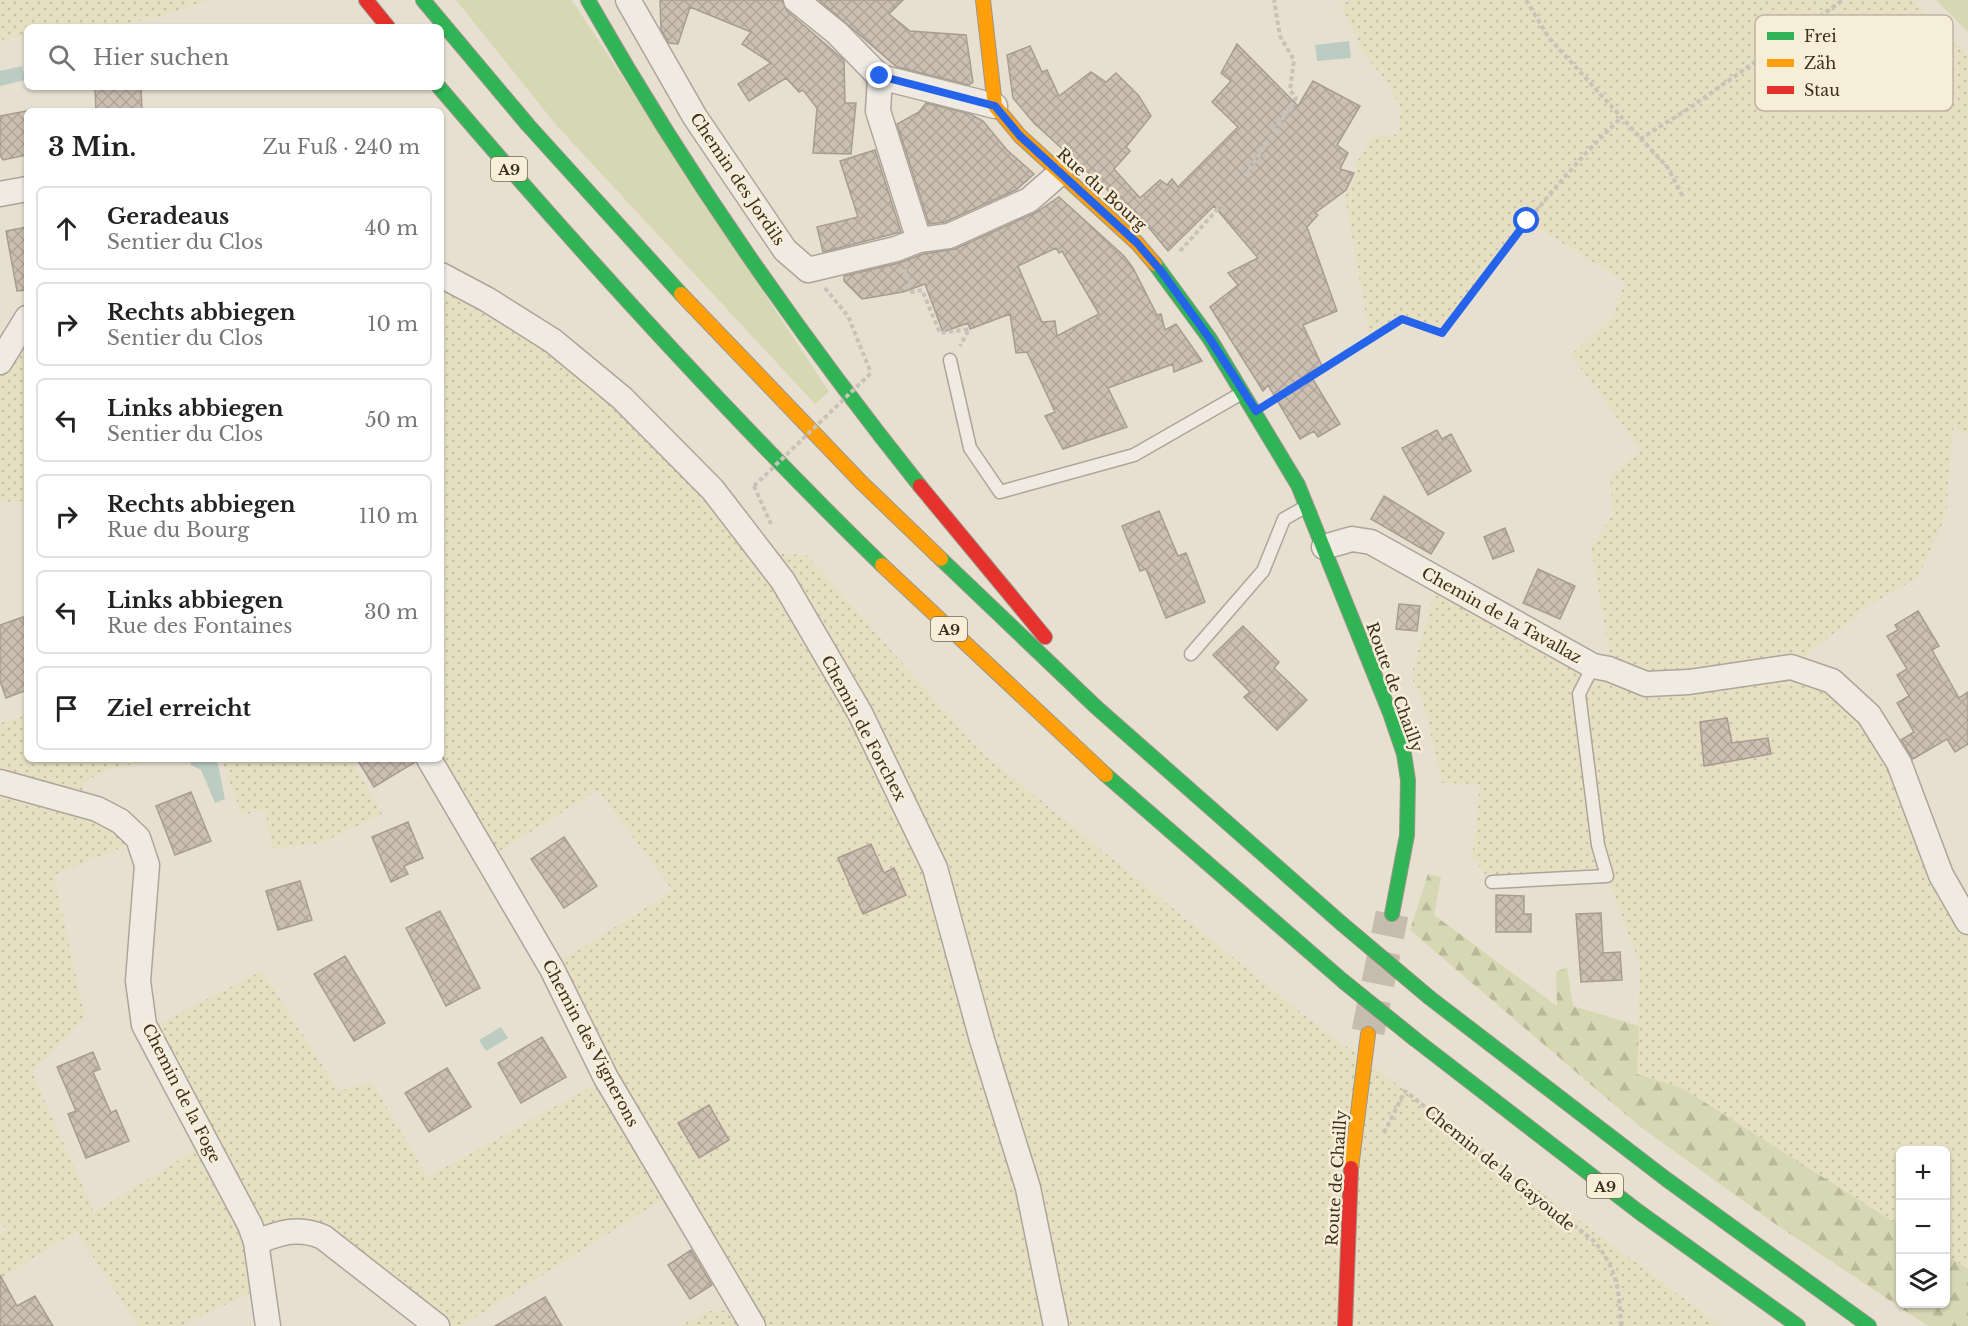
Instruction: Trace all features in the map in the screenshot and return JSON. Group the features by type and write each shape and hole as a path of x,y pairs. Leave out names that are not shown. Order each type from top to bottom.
{"main road":[{"path":"366,0 386,24"},
{"name":"A9","path":"423,0 443,24"},
{"path":"588,0 670,143 756,272 813,350 952,527 1141,751"},
{"path":"983,0 984,27 995,106"},
{"name":"A9","path":"444,25 602,210 705,322 946,568 1141,751 1430,998 1666,1179 1869,1326"},
{"name":"A9","path":"442,90 658,335 834,516 1005,683 1102,772 1343,981 1416,1040 1630,1206 1798,1326"},
{"name":"Rue du Bourg","path":"995,106 1020,136 1137,243 1161,271 1256,411 1307,506 1324,548"},
{"name":"Route de Chailly","path":"1324,548 1404,754 1408,780 1407,835 1392,914"},
{"name":"Route de Chailly","path":"1345,1326 1352,1152 1368,1034"}],"street":[{"name":"Chemin des Jordils","path":"628,0 695,117 785,250 808,270"},
{"path":"796,0 837,33 880,76 995,106"},
{"path":"880,76 878,111 919,240"},
{"path":"808,270 896,249 919,240 949,236 1029,200 1060,173"},
{"path":"0,194 24,190"},
{"name":"Chemin de Forchex","path":"444,277 489,300 553,341 622,398 713,490 783,581 860,713 935,868 982,1040 1028,1188 1056,1326"},
{"path":"0,362 24,323"},
{"name":"Chemin de la Tavallaz","path":"1324,548 1352,539 1371,542 1593,666 1609,669 1646,684 1689,682 1791,667 1832,681 1869,715 1899,763 1941,875 1968,922"},
{"name":"Chemin des Vignerons","path":"431,762 552,969 606,1078 753,1326"},
{"name":"Chemin de la Foge","path":"0,782 97,809 120,821 138,838 147,866 138,981 144,1025 250,1225 256,1242 268,1326"},
{"path":"256,1242 290,1230 308,1231 323,1237 437,1326"}],"lane":[{"path":"950,360 970,448 1000,492 1134,455 1244,393"},
{"path":"1191,654 1263,571 1284,519 1307,506"},
{"path":"1492,882 1607,876 1598,845 1579,694 1593,666"}],"path":[{"path":"1245,176 1296,98 1290,90 1294,60 1280,36 1274,0"},
{"path":"1527,0 1549,38 1668,168 1683,197"},
{"path":"1822,15 1843,0"},
{"path":"1640,139 1688,109 1755,62"},
{"path":"1256,411 1402,319 1442,333 1527,221 1586,152 1621,118"},
{"path":"1161,271 1222,204"},
{"path":"896,249 912,292 922,290 940,333 969,329 950,360"},
{"path":"772,528 754,486 871,373 843,308 808,270"},
{"name":"Chemin de la Gayoude","path":"1382,1138 1405,1091 1595,1242 1614,1271 1619,1289 1621,1326"}],"shaded area":[{"path":"0,0 212,0 158,17 124,24 24,24 24,36 0,40"},
{"path":"1350,0 1913,0 1928,15 1755,15 1755,111 1953,111 1953,40 1968,55 1968,435 1953,428 1946,516 1918,577 1870,605 1791,667 1869,715 1968,922 1968,1269 1950,1258 1950,1146 1896,1146 1896,1223 1682,1088 1637,1074 1640,965 1607,876 1492,882 1472,858 1480,784 1442,783 1423,703 1411,676 1438,580 1609,669 1609,652 1591,547 1613,514 1610,477 1641,450 1571,355 1612,318 1625,282 1527,221 1442,333 1402,319 1370,339 1345,197 1357,173 1356,164 1371,138 1399,134 1401,108 1383,77 1363,53 1341,5"},
{"path":"1349,41 1351,58 1317,61 1315,45"},
{"path":"22,66 24,80 0,86 0,71"},
{"path":"444,271 553,337 765,553 807,555 980,751 1304,1015 1721,1326 680,1326 708,1311 747,1310 679,1189 462,1326 425,1326 307,1238 270,1242 268,1284 181,1326 138,1326 76,1231 0,1279 0,1235 5,1229 0,1223 0,723 24,716 24,762 144,762 106,770 86,781 80,795 111,804 137,817 152,835 54,875 85,1017 32,1072 94,1212 210,1141 153,1027 262,971 339,1091 372,1082 428,1177 612,1075 554,965 673,891 598,790 492,856 443,762"},
{"path":"24,323 24,501 0,502 0,359"},
{"path":"190,762 218,762 225,799 215,803 201,770 191,765"},
{"path":"222,762 353,762 382,814 321,843 272,848 265,810 242,815"},
{"path":"501,1027 508,1038 486,1051 479,1040"}],"green space":[{"path":"456,0 572,0 829,392 815,404 557,126"},
{"path":"1968,0 1968,32 1953,15 1937,1"},
{"path":"1428,874 1441,877 1434,915 1557,1006 1556,972 1567,967 1573,1006 1639,1026 1637,1074 1682,1088 1896,1223 1896,1305 1771,1221 1638,1125 1410,930"},
{"path":"1950,1258 1968,1269 1968,1326 1928,1326 1901,1308 1950,1308"}],"building":[{"path":"660,0 782,0 787,11 844,60 845,103 856,103 851,154 813,153 817,108 803,90 799,92 786,78 749,101 738,84 771,63 742,44 751,32 690,7 678,44 669,43 661,30"},
{"path":"819,0 903,0 889,14 910,31 966,35 973,82 969,85 897,67"},
{"path":"1237,44 1298,106 1313,81 1360,106 1337,145 1348,153 1340,169 1354,173 1346,190 1315,213 1318,215 1307,227 1337,311 1303,325 1322,366 1309,373 1340,424 1318,437 1314,431 1300,439 1268,385 1263,391 1210,307 1238,285 1228,273 1258,258 1214,206 1168,251 1150,229 1034,123 1013,98 1007,55 1030,46 1042,72 1047,70 1059,96 1091,72 1106,82 1116,73 1139,96 1151,116 1126,147 1130,151 1114,169 1140,198 1160,180 1167,185 1172,179 1178,187 1238,127 1212,102 1231,81 1221,73"},
{"path":"95,90 141,90 142,108 96,108"},
{"path":"926,103 970,114 983,121 1007,150 1034,174 1016,190 945,222 929,224 897,124 919,112"},
{"path":"24,112 24,156 3,160 0,155 0,116"},
{"path":"875,150 901,232 823,252 817,227 858,217 840,161"},
{"path":"1059,197 1124,256 1133,268 1157,315 1161,314 1165,330 1176,324 1202,361 1174,372 1173,364 1108,388 1127,427 1063,449 1045,416 1055,412 1027,352 1016,353 1010,314 970,329 968,323 943,332 925,284 903,292 862,299 844,281 844,276 899,263 923,254 955,249 1035,213","holes":["1056,248 1059,253 1062,251 1099,314 1057,336 1055,321 1042,322 1018,266"]},
{"path":"24,228 24,290 17,291 6,231"},
{"path":"1437,430 1442,439 1451,434 1471,471 1428,495 1402,448"},
{"path":"1384,496 1444,533 1431,554 1371,519"},
{"path":"1159,511 1178,556 1186,553 1205,602 1166,618 1146,569 1140,571 1122,526"},
{"path":"1505,528 1514,551 1493,559 1484,537"},
{"path":"1538,569 1575,586 1560,619 1523,603"},
{"path":"1399,604 1420,606 1417,631 1396,629"},
{"path":"1918,611 1939,646 1932,650 1959,698 1968,692 1968,744 1955,752 1947,739 1913,759 1901,740 1914,732 1897,703 1909,696 1897,675 1907,669 1887,636 1898,630 1895,625"},
{"path":"23,617 24,620 24,691 6,698 0,681 0,625"},
{"path":"1243,626 1279,662 1274,668 1307,700 1277,730 1244,697 1250,692 1213,655"},
{"path":"1727,718 1732,743 1768,738 1771,754 1704,766 1700,722"},
{"path":"359,762 415,762 374,787"},
{"path":"191,792 211,841 175,855 156,806"},
{"path":"408,822 423,858 404,866 408,874 391,882 372,837"},
{"path":"564,837 597,886 564,908 531,859"},
{"path":"871,844 884,873 894,868 906,895 863,914 838,858"},
{"path":"300,881 312,920 278,930 266,891"},
{"path":"1496,895 1524,896 1524,914 1531,914 1531,932 1496,932"},
{"path":"440,911 480,988 446,1006 406,928"},
{"path":"1601,913 1603,953 1620,952 1622,980 1581,982 1576,914"},
{"path":"345,956 385,1023 354,1041 314,974"},
{"path":"542,1037 566,1077 521,1103 498,1063"},
{"path":"93,1052 100,1069 93,1072 111,1113 116,1110 129,1141 86,1158 68,1114 76,1111 57,1067"},
{"path":"447,1068 471,1107 429,1132 405,1093"},
{"path":"709,1105 729,1140 699,1158 678,1123"},
{"path":"691,1250 712,1285 690,1299 668,1265"},
{"path":"0,1275 17,1306 35,1296 53,1326 0,1326"},
{"path":"545,1297 562,1326 495,1326"}],"tunnel":[{"path":"1368,1032 1392,914"}],"traffic: fast":[{"path":"423,0 443,24"},
{"path":"588,0 664,127 744,250 786,310 920,486"},
{"path":"444,25 528,125 681,294"},
{"path":"442,90 655,331 824,508 882,565"},
{"path":"1155,264 1210,339 1298,485 1390,713 1404,754 1408,780 1407,835 1392,914"},
{"path":"941,559 1096,707 1341,923"},
{"path":"1106,775 1343,981"},
{"path":"1341,923 1430,998"},
{"path":"1343,981 1416,1040"},
{"path":"1430,998 1666,1179 1869,1326"},
{"path":"1416,1040 1639,1212 1798,1326"}],"traffic: slow":[{"path":"983,0 995,106 1020,136 1137,243 1155,264"},
{"path":"681,294 861,482 941,559"},
{"path":"882,565 1106,775"},
{"path":"1351,1168 1368,1034"}],"traffic: jam":[{"path":"366,0 386,24"},
{"path":"920,486 1045,637"},
{"path":"1345,1326 1351,1168"}],"route":[{"path":"880,76 995,106 1020,136 1137,243 1161,271 1210,339 1256,411 1402,319 1419,323 1442,333 1527,221"}]}
